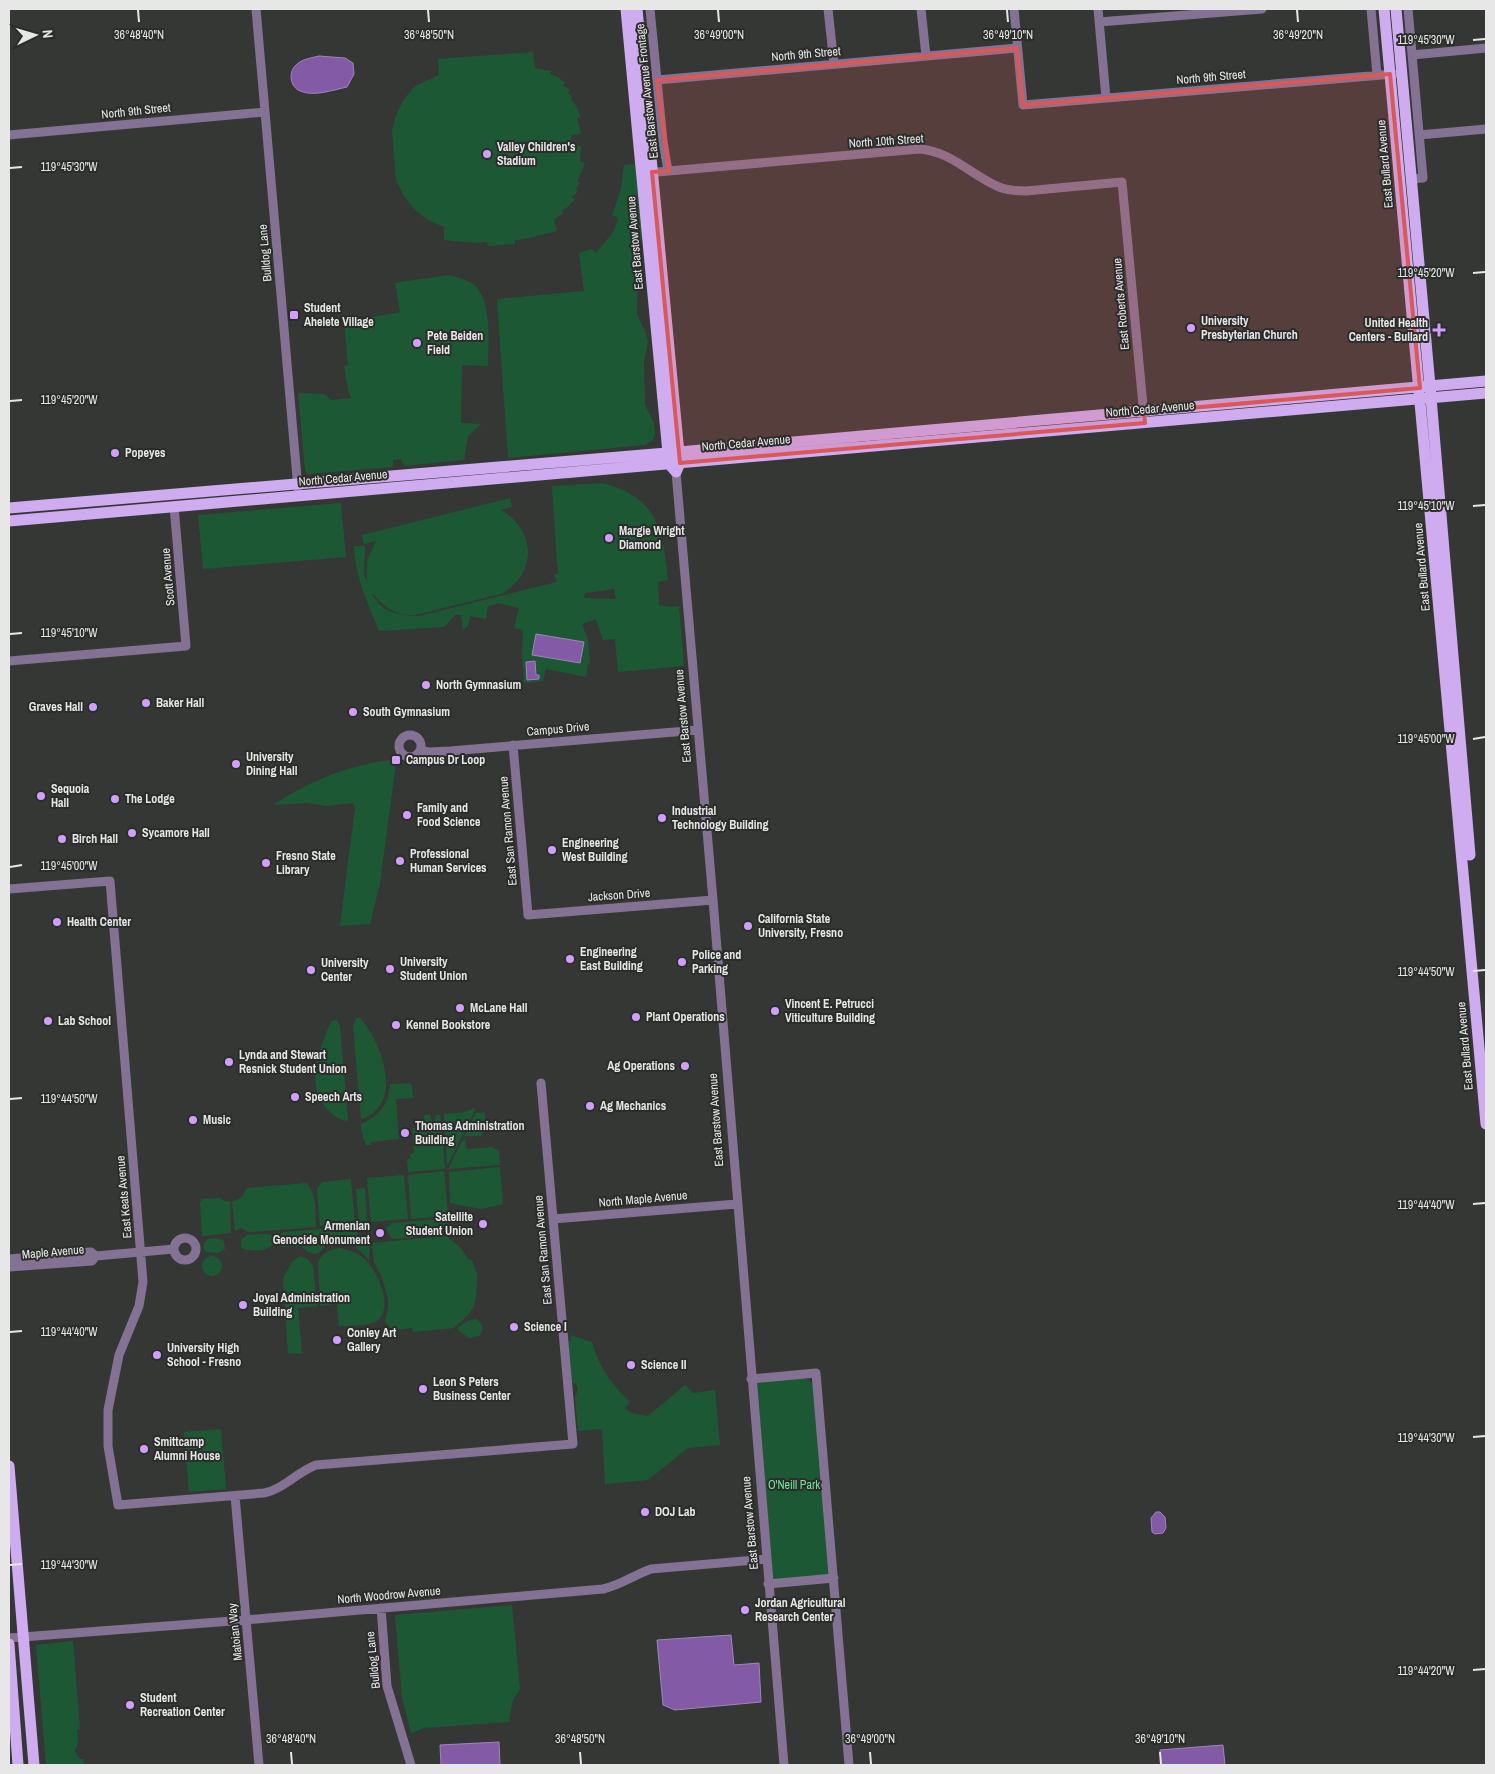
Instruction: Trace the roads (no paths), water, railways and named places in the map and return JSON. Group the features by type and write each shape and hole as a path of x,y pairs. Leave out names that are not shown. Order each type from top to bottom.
{"main road":[{"name":"East Barstow Avenue","path":"626,9 647,173"},
{"name":"East Barstow Avenue","path":"637,9 647,173 674,461"},
{"name":"East Bullard Avenue","path":"1384,9 1396,74 1411,179 1425,393 1486,1124"},
{"name":"East Bullard Avenue","path":"1396,9 1396,74 1486,1051"},
{"name":"North Cedar Avenue","path":"1425,393 1486,381"},
{"name":"North Cedar Avenue","path":"9,508 298,484 674,461 935,441 1144,418 1425,393 1486,393"},
{"name":"North Cedar Avenue","path":"11,521 674,461 1021,422 1144,418"},
{"path":"935,441 964,433 1015,428 1021,422"},
{"path":"83,514 86,509 100,507 107,500"},
{"path":"11,521 37,513 70,509 75,503"},
{"path":"9,1466 34,1765"},
{"path":"9,1644 18,1765"}],"street":[{"name":"Bulldog Lane","path":"256,9 299,496"},
{"name":"East Barstow Avenue Frontage","path":"650,9 663,141 668,171"},
{"path":"828,9 834,64"},
{"path":"922,9 926,56"},
{"path":"1014,9 1018,48"},
{"path":"1098,9 1106,98"},
{"path":"1099,22 1262,9"},
{"path":"1371,9 1377,75"},
{"path":"1408,9 1423,178 1411,179"},
{"name":"North 9th Street","path":"657,80 1018,48 1022,105 1396,74"},
{"path":"1412,55 1486,48"},
{"name":"North 9th Street","path":"9,135 265,112"},
{"path":"1420,135 1486,129"},
{"name":"North 10th Street","path":"647,173 930,150 948,156 1000,188 1011,190 1026,191 1122,182"},
{"name":"East Roberts Avenue","path":"1122,182 1144,418"},
{"name":"East Barstow Avenue","path":"674,461 713,900 784,1765"},
{"name":"Scott Avenue","path":"9,661 186,646 174,506"},
{"name":"Campus Drive","path":"421,750 429,752 698,730"},
{"name":"East San Ramon Avenue","path":"513,745 528,914"},
{"name":"East Keats Avenue","path":"9,889 110,881 143,1282 142,1296 119,1355 108,1410 108,1446 118,1505 236,1496"},
{"name":"Jackson Drive","path":"528,914 713,900"},
{"name":"East San Ramon Avenue","path":"236,1496 270,1492 302,1471 316,1466 573,1444 541,1083"},
{"name":"North Maple Avenue","path":"552,1219 737,1204"},
{"name":"Maple Avenue","path":"9,1259 91,1252 96,1256 174,1249"},
{"name":"Maple Avenue","path":"9,1268 92,1261 96,1256"},
{"path":"751,1379 816,1373 849,1765"},
{"name":"Matoian Way","path":"236,1496 245,1620 259,1765"},
{"name":"North Woodrow Avenue","path":"9,1638 603,1589 616,1586 651,1569 766,1559"},
{"path":"768,1584 834,1578"},
{"name":"Bulldog Lane","path":"381,1608 387,1686 411,1765"}],"place":[{"name":"Valley Children's Stadium","path":"487,154"},
{"name":"Student Ahelete Village","path":"294,315"},
{"name":"University Presbyterian Church","path":"1191,328"},
{"name":"United Health Centers - Bullard","path":"1439,330"},
{"name":"Pete Beiden Field","path":"417,343"},
{"name":"Popeyes","path":"115,453"},
{"name":"Margie Wright Diamond","path":"609,538"},
{"name":"North Gymnasium","path":"426,685"},
{"name":"Baker Hall","path":"146,703"},
{"name":"Graves Hall","path":"93,707"},
{"name":"South Gymnasium","path":"353,712"},
{"name":"Campus Dr Loop","path":"396,760"},
{"name":"University Dining Hall","path":"236,764"},
{"name":"Sequoia Hall","path":"41,796"},
{"name":"The Lodge","path":"115,799"},
{"name":"Family and Food Science","path":"407,815"},
{"name":"Industrial Technology Building","path":"662,818"},
{"name":"Sycamore Hall","path":"132,833"},
{"name":"Birch Hall","path":"62,839"},
{"name":"Engineering West Building","path":"552,850"},
{"name":"Professional Human Services","path":"400,861"},
{"name":"Fresno State Library","path":"266,863"},
{"name":"Health Center","path":"57,922"},
{"name":"California State University, Fresno","path":"748,926"},
{"name":"Engineering East Building","path":"570,959"},
{"name":"Police and Parking","path":"682,962"},
{"name":"University Student Union","path":"390,969"},
{"name":"University Center","path":"311,970"},
{"name":"McLane Hall","path":"460,1008"},
{"name":"Vincent E. Petrucci Viticulture Building","path":"775,1011"},
{"name":"Plant Operations","path":"636,1017"},
{"name":"Lab School","path":"48,1021"},
{"name":"Kennel Bookstore","path":"396,1025"},
{"name":"Lynda and Stewart Resnick Student Union","path":"229,1062"},
{"name":"Ag Operations","path":"685,1066"},
{"name":"Speech Arts","path":"295,1097"},
{"name":"Ag Mechanics","path":"590,1106"},
{"name":"Music","path":"193,1120"},
{"name":"Thomas Administration Building","path":"405,1133"},
{"name":"Satellite Student Union","path":"483,1224"},
{"name":"Armenian Genocide Monument","path":"380,1233"},
{"name":"Joyal Administration Building","path":"243,1305"},
{"name":"Science I","path":"514,1327"},
{"name":"Conley Art Gallery","path":"337,1340"},
{"name":"University High School - Fresno","path":"157,1355"},
{"name":"Science II","path":"631,1365"},
{"name":"Leon S Peters Business Center","path":"423,1389"},
{"name":"Smittcamp Alumni House","path":"144,1449"},
{"name":"DOJ Lab","path":"645,1512"},
{"name":"Jordan Agricultural Research Center","path":"745,1610"},
{"name":"Student Recreation Center","path":"130,1705"}],"park label":[{"name":"O'Neill Park","path":"794,1485"}]}
